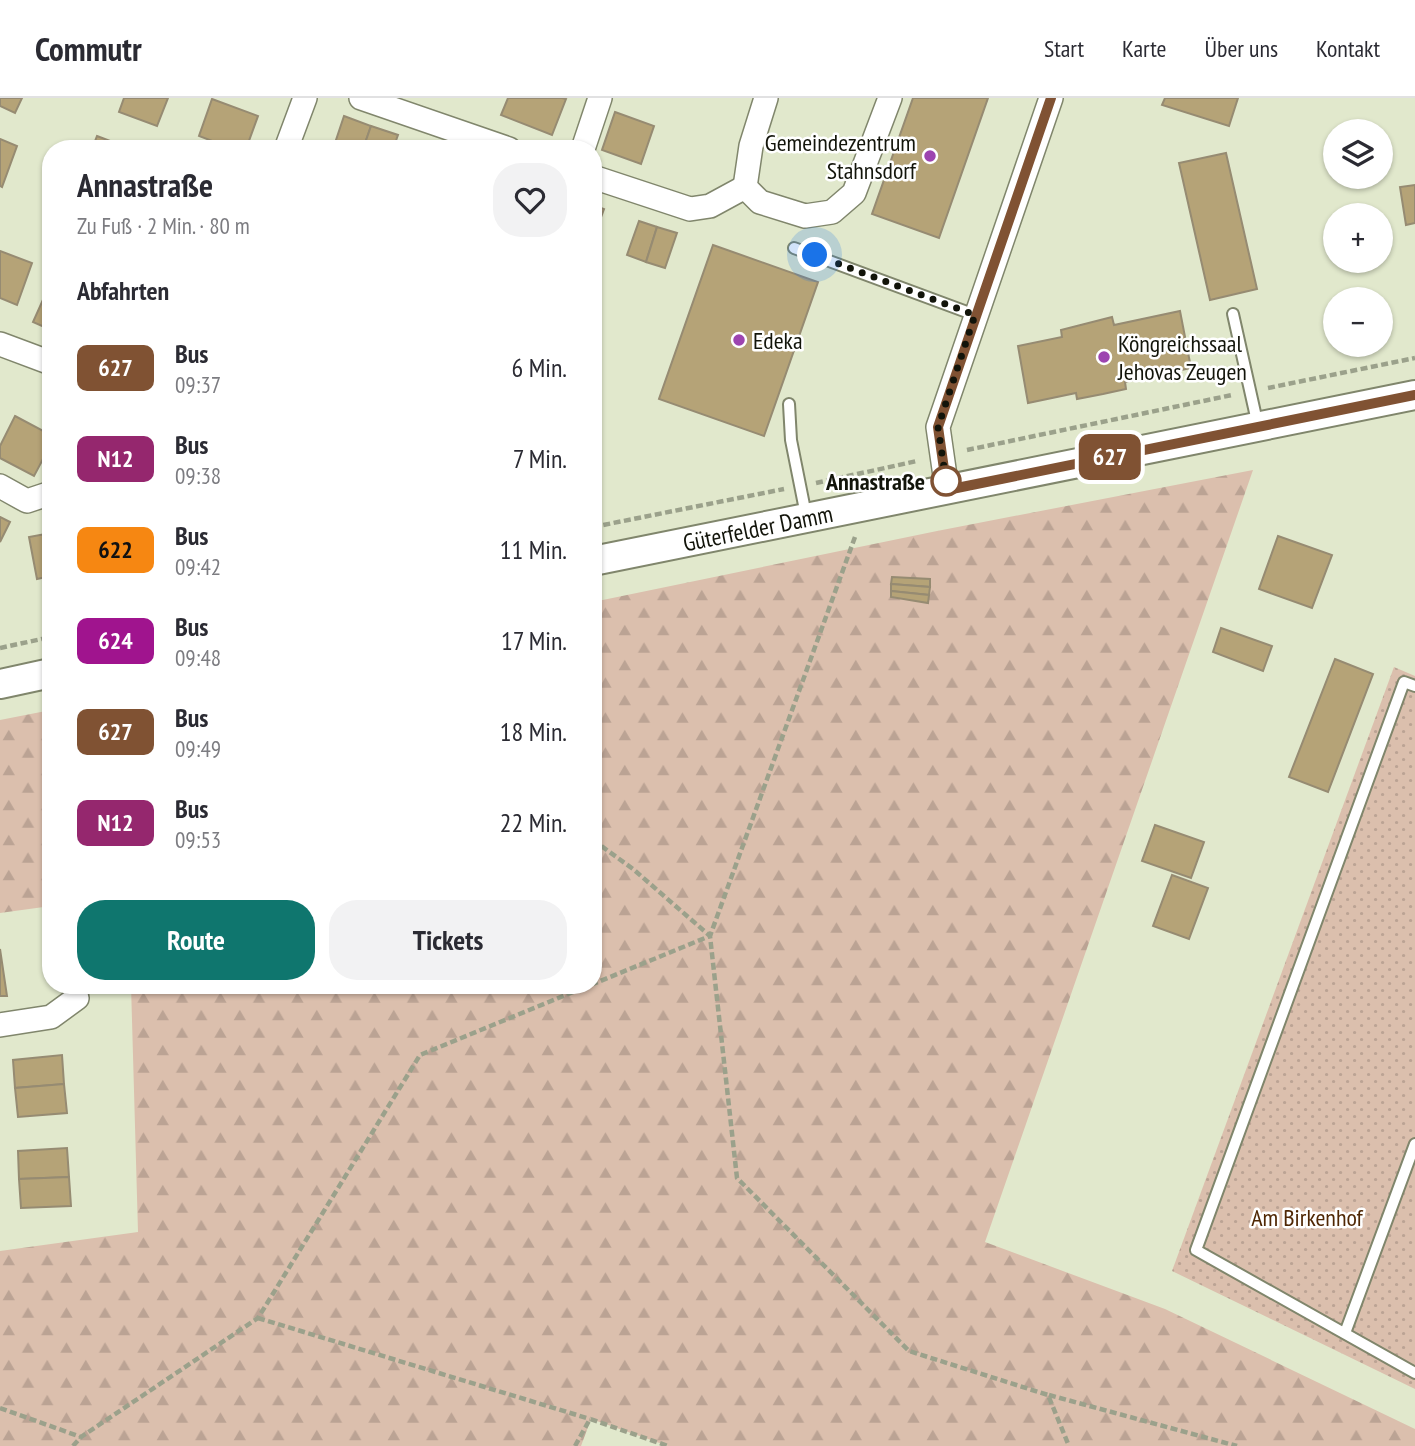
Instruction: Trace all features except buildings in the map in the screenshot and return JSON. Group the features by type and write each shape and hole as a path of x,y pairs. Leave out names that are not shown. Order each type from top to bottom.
{"street":[{"path":"289,140 305,98"},
{"path":"361,98 483,140"},
{"path":"586,140 600,98"},
{"path":"745,187 751,146 766,98"},
{"path":"745,187 760,202 805,216 832,212 854,193 890,98"},
{"path":"947,490 938,427 1051,98"},
{"path":"602,180 690,209 710,205 745,187"},
{"path":"0,344 42,360"},
{"name":"Güterfelder Damm","path":"602,559 1415,395"},
{"path":"0,486 27,501 42,496"},
{"path":"0,684 42,675"},
{"path":"0,1025 51,1017 77,998"}],"lane":[{"path":"794,248 975,315"},
{"path":"1233,314 1258,426"},
{"path":"789,404 791,440 806,518"},
{"path":"1415,686 1404,682 1196,1250 1415,1373"},
{"path":"1345,1333 1415,1144"}],"path":[{"path":"602,525 1415,358"},
{"path":"866,506 710,936 737,1178 909,1351 1048,1395 1237,1446"},
{"path":"0,648 42,639"},
{"path":"602,846 634,869 710,936"},
{"path":"602,980 710,936"},
{"path":"73,1446 82,1437 258,1318 420,1055 569,994"},
{"path":"258,1318 590,1419 668,1446"},
{"path":"1048,1395 1069,1446"},
{"path":"0,1408 82,1437"},
{"path":"575,1446 590,1419"}],"green space":[{"path":"1253,470 985,1242 1165,1309 1415,1429 1415,1446 668,1446 591,1419 581,1446 0,1446 0,1251 138,1232 131,994 602,994 602,600 937,531"},
{"name":"Am Birkenhof","path":"1394,667 1415,676 1415,1389 1172,1271"},
{"path":"42,712 42,907 0,913 0,720"}],"bus line":[{"name":"627","path":"1051,98 938,427 947,490 1415,395"}],"place":[{"name":"Gemeindezentrum Stahnsdorf","path":"930,156"},
{"name":"Edeka","path":"739,340"},
{"name":"Köngreichssaal Jehovas Zeugen","path":"1104,357"},
{"name":"Annastraße","path":"946,481"}],"route":[{"path":"815,255 975,315 938,427 946,481"}]}
